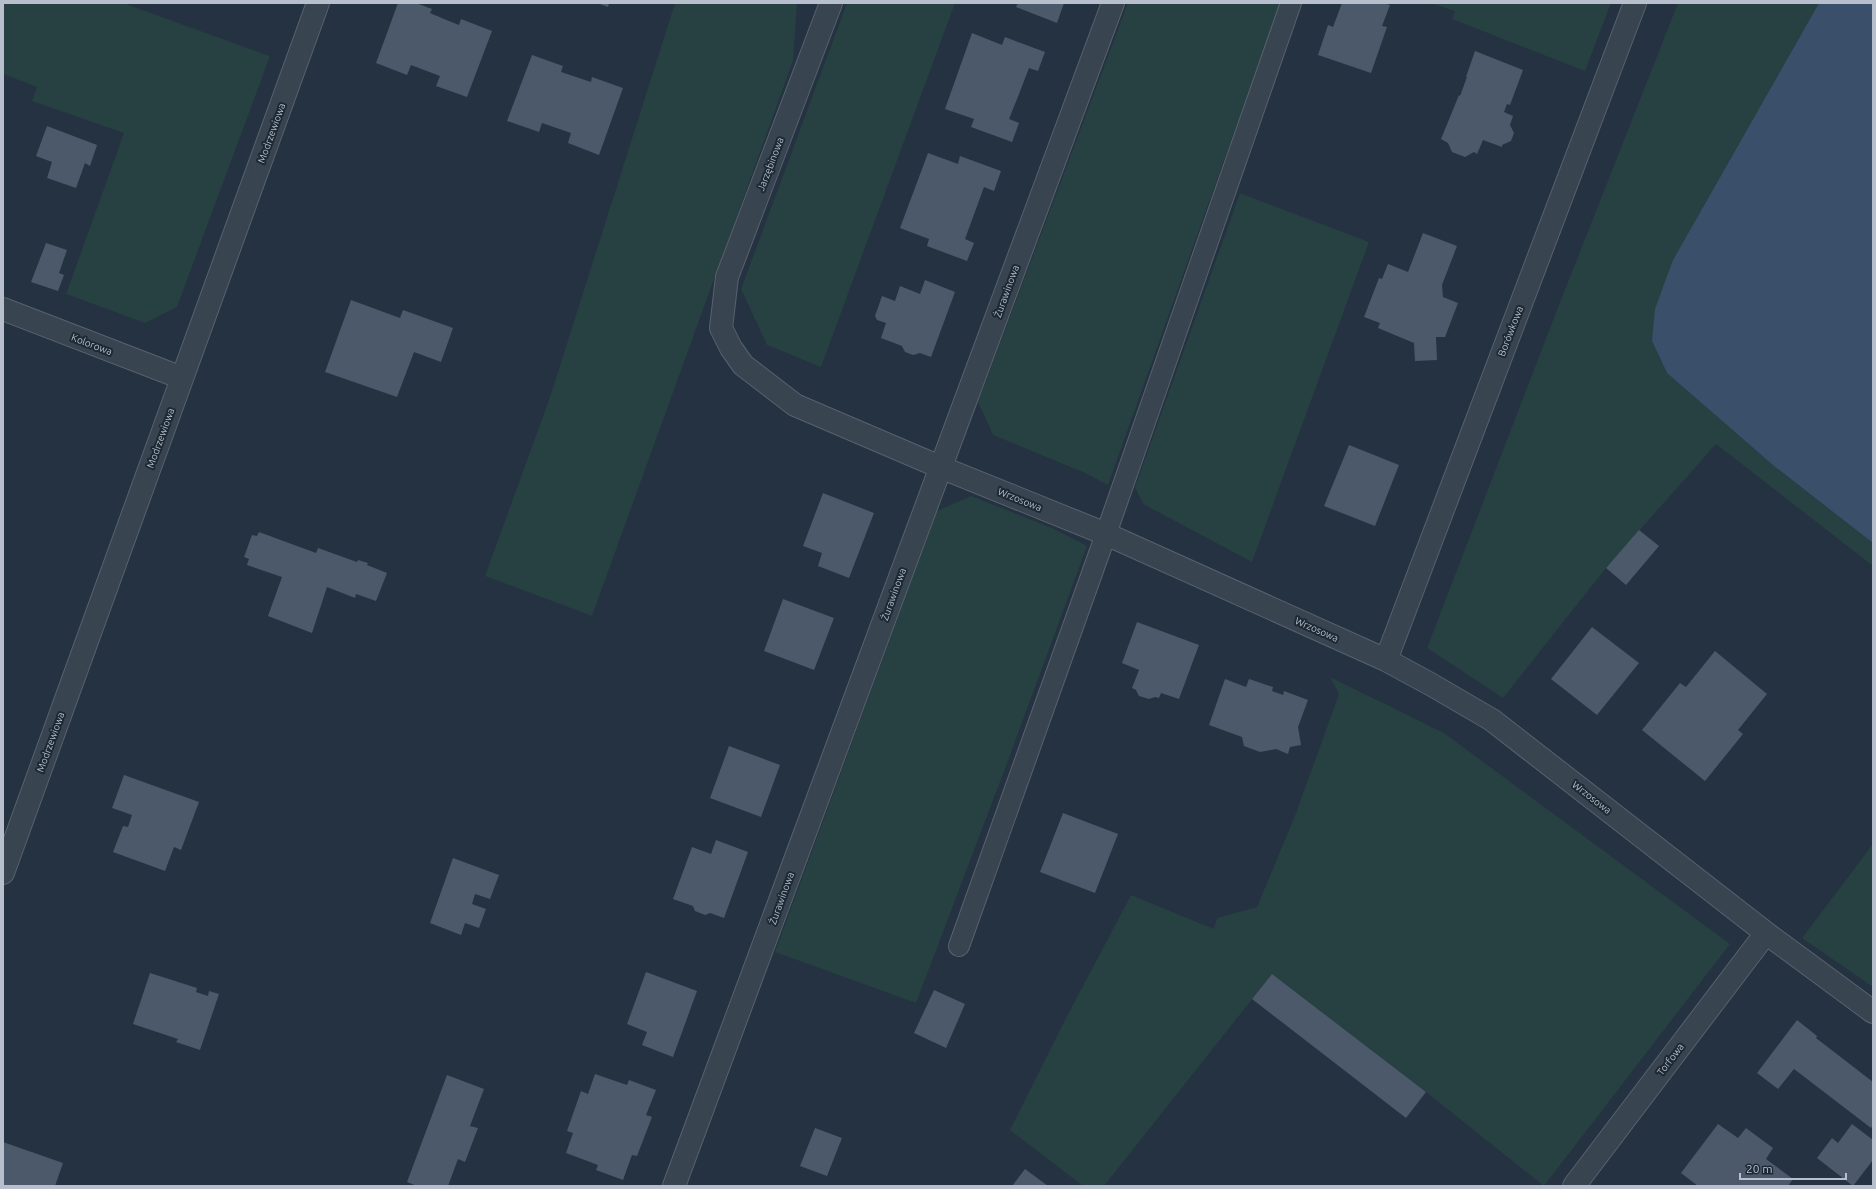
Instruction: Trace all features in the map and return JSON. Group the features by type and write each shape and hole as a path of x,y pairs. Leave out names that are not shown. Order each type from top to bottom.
{"street":[{"name":"Modrzewiowa","path":"3,873 318,3"},
{"name":"Jarzębinowa","path":"721,328 727,277 831,3"},
{"name":"Żurawinowa","path":"674,1186 1113,3"},
{"name":"Borówkowa","path":"1386,660 1635,3"},
{"name":"Kolorowa","path":"3,309 182,378"},
{"name":"Wrzosowa","path":"721,328 731,348 743,366 795,405 940,467 1106,534 1386,660 1492,720 1766,933 1873,1012"},
{"name":"Torfowa","path":"1574,1186 1766,933"}],"lane":[{"path":"959,946 1106,534 1291,3"}],"green space":[{"path":"3,3 123,3 270,56 177,307 145,323 66,294 124,133 32,101 37,87 3,74"},
{"path":"675,3 797,3 793,61 592,616 485,576 550,397"},
{"path":"847,3 955,3 821,367 767,345 741,289"},
{"path":"1128,3 1280,3 1108,485 1083,472 993,435 978,402"},
{"path":"1431,3 1611,3 1585,71 1452,19 1455,11"},
{"path":"1678,3 1819,3 1673,260 1652,341 1667,373 1774,466 1873,543 1873,566 1716,444 1606,568 1503,698 1427,648 1555,315"},
{"path":"1240,193 1369,242 1252,562 1143,504 1135,487"},
{"path":"971,496 1052,528 1087,546 1006,766 916,1003 775,952 937,511"},
{"path":"1330,677 1444,733 1730,944 1544,1186 1426,1092 1272,974 1104,1186 1083,1186 1010,1130 1066,1018 1131,895 1214,929 1217,918 1257,907 1296,813 1339,694"},
{"path":"1873,844 1873,987 1802,938"}],"water":[{"path":"1819,3 1873,3 1873,543 1774,466 1667,373 1652,341 1655,309 1673,260"}],"building":[{"path":"398,3 416,3 432,9 430,13 459,25 461,19 492,31 467,97 436,86 440,76 411,65 407,75 376,63"},
{"path":"597,3 609,3 608,7"},
{"path":"1018,3 1064,3 1057,23 1016,7"},
{"path":"1342,3 1383,3 1390,5 1382,26 1387,27 1371,73 1318,55 1328,25 1333,27"},
{"path":"972,33 1002,45 1005,37 1045,52 1038,71 1029,68 1009,119 1019,123 1012,142 971,127 974,119 945,109"},
{"path":"1475,51 1523,70 1510,105 1507,104 1504,112 1513,116 1510,125 1514,133 1511,141 1502,145 1502,147 1483,140 1477,154 1474,152 1465,157 1452,152 1448,143 1441,139 1459,95 1460,96"},
{"path":"532,55 563,66 561,72 591,82 592,77 623,88 599,155 568,143 571,133 542,123 539,132 507,121"},
{"path":"47,126 97,145 90,166 85,163 76,188 47,178 52,162 36,156"},
{"path":"928,153 958,164 960,156 1001,171 994,191 984,187 965,239 974,243 967,261 927,246 929,239 900,228"},
{"path":"1423,233 1457,246 1442,285 1443,297 1458,303 1445,337 1436,337 1437,360 1415,361 1414,343 1378,328 1380,323 1364,317 1379,278 1382,279 1388,264 1408,272"},
{"path":"46,243 67,250 59,273 64,275 58,291 31,282"},
{"path":"925,280 955,292 931,357 920,353 913,355 905,352 902,346 881,338 886,323 877,320 875,316 882,296 895,301 900,286 920,294"},
{"path":"351,300 400,318 403,310 453,328 441,362 414,352 397,397 325,372"},
{"path":"1349,445 1399,465 1375,526 1324,506"},
{"path":"823,493 874,513 849,578 818,566 822,553 803,546"},
{"path":"1639,530 1659,546 1626,585 1606,568"},
{"path":"259,532 316,553 318,548 357,562 358,560 368,563 367,565 387,573 376,601 356,594 355,598 327,587 312,633 268,616 282,577 247,565 249,559 244,557 252,535 257,536"},
{"path":"783,599 834,618 814,670 764,651"},
{"path":"1137,622 1199,645 1179,699 1161,693 1159,698 1155,697 1149,699 1139,696 1136,690 1132,688 1139,670 1122,663"},
{"path":"1592,627 1639,663 1597,715 1551,679"},
{"path":"1715,651 1767,694 1738,730 1743,734 1705,781 1642,730 1680,683 1686,687"},
{"path":"1225,679 1246,687 1249,679 1273,687 1272,691 1283,695 1284,691 1308,700 1298,727 1301,745 1290,747 1288,754 1276,749 1260,752 1244,746 1242,737 1209,725"},
{"path":"729,746 780,765 761,817 710,798"},
{"path":"124,775 199,802 181,850 174,847 165,871 113,852 123,826 128,827 132,815 112,808"},
{"path":"1063,813 1118,834 1095,893 1040,872"},
{"path":"716,840 748,852 724,918 710,913 705,915 695,911 693,906 673,899 692,847 711,854"},
{"path":"453,858 499,875 490,899 475,894 472,904 486,909 479,928 465,923 461,935 430,923"},
{"path":"646,972 697,991 673,1057 642,1045 647,1032 627,1024"},
{"path":"150,973 197,988 196,992 208,996 209,991 219,994 200,1050 176,1042 178,1039 133,1024"},
{"path":"1272,974 1426,1092 1406,1118 1252,999"},
{"path":"934,990 965,1004 946,1048 914,1033"},
{"path":"1797,1020 1817,1036 1816,1038 1873,1082 1873,1125 1871,1128 1794,1069 1778,1089 1757,1073"},
{"path":"595,1074 627,1085 629,1080 656,1090 646,1115 652,1117 637,1156 632,1155 623,1180 596,1170 598,1165 566,1153 573,1133 567,1131 581,1091 588,1094"},
{"path":"447,1075 484,1089 470,1126 478,1128 465,1162 458,1159 448,1186 417,1186 407,1182"},
{"path":"1718,1124 1738,1138 1746,1128 1773,1148 1766,1159 1793,1179 1788,1186 1698,1186 1681,1173"},
{"path":"1852,1124 1873,1140 1873,1160 1853,1186 1817,1158 1832,1138 1838,1143"},
{"path":"815,1128 842,1138 827,1176 800,1166"},
{"path":"3,1142 63,1163 55,1186 3,1186"},
{"path":"1025,1169 1048,1186 1012,1186"}]}
